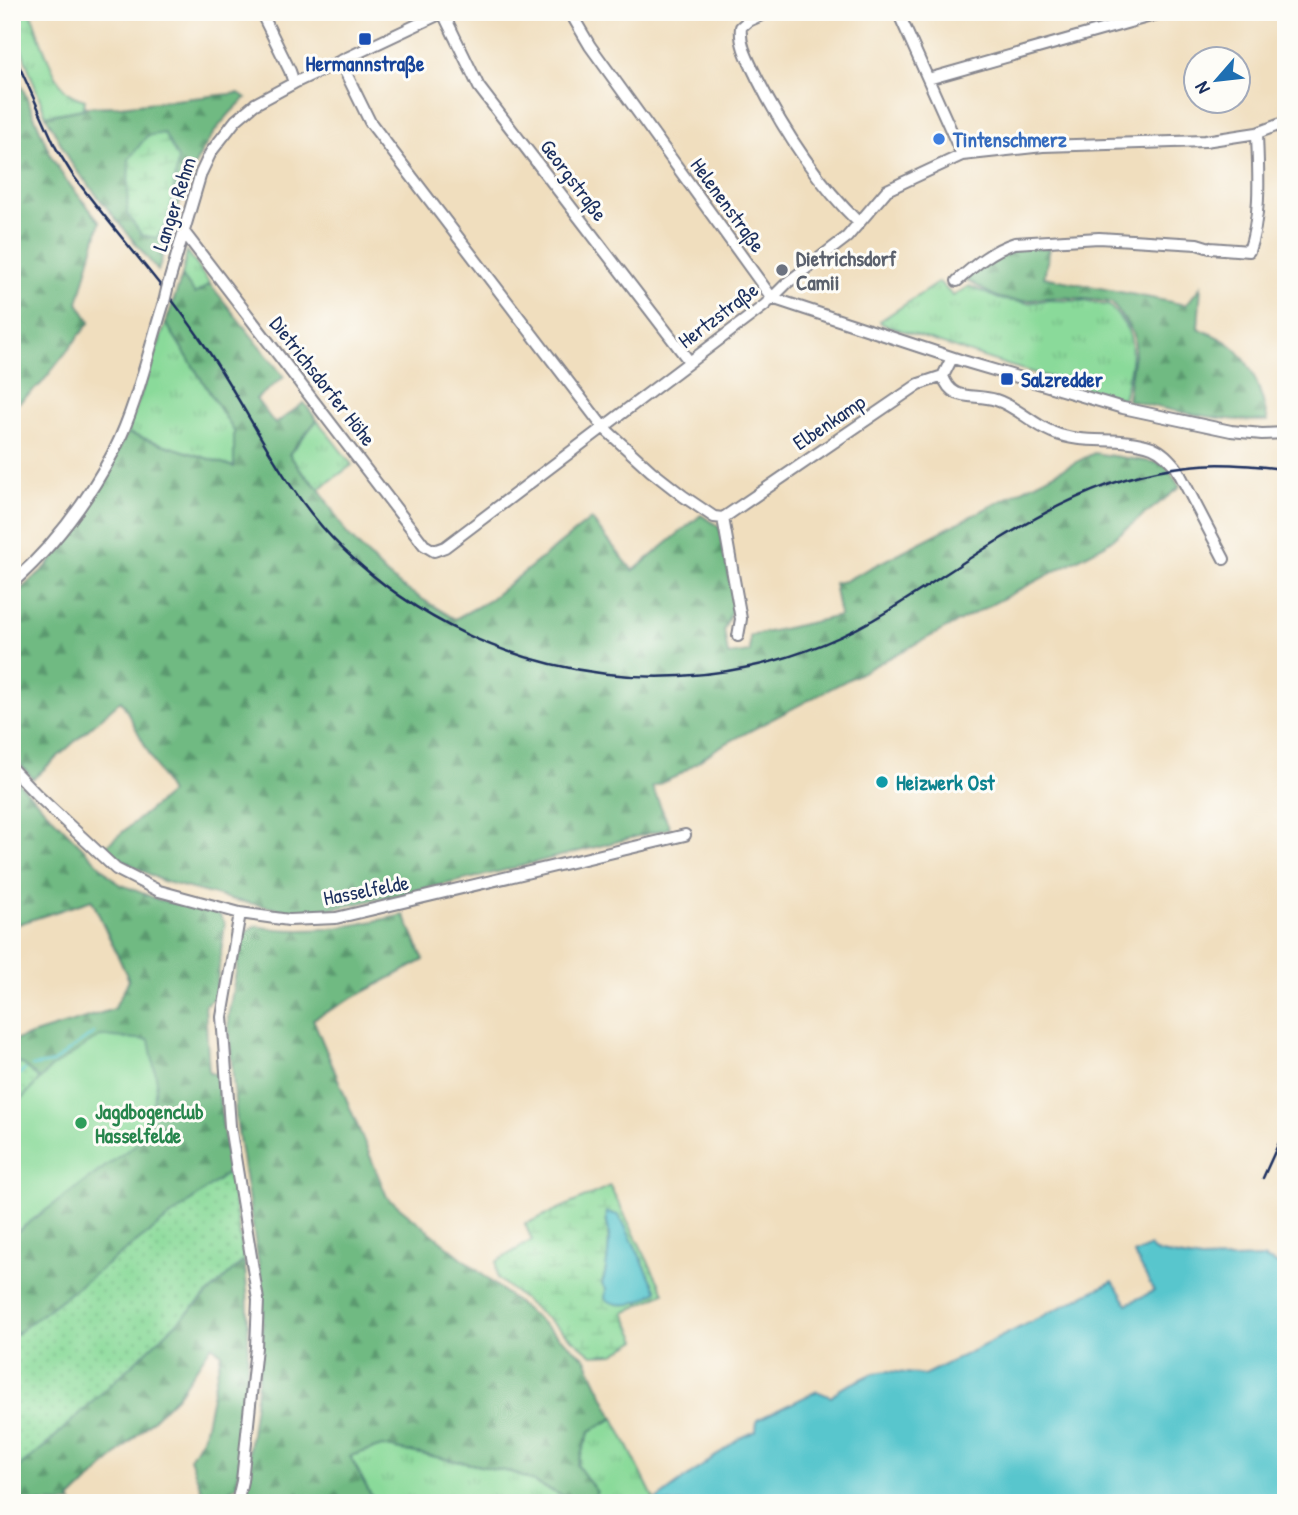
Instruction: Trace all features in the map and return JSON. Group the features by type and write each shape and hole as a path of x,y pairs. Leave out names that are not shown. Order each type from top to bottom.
{"street":[{"path":"261,12 294,83"},
{"name":"Helenenstraße","path":"570,12 590,47 772,298"},
{"path":"768,12 741,27 740,38 748,60 788,136 822,183 859,223"},
{"path":"898,12 962,155"},
{"path":"928,79 1166,12"},
{"name":"Langer Rehm","path":"12,583 42,556 66,529 114,450 141,376 201,173 224,133 255,104 444,13"},
{"name":"Georgstraße","path":"444,13 479,87 689,361"},
{"path":"340,61 370,122 603,427 683,496 714,517 723,518 741,619 738,636"},
{"name":"Hertzstraße","path":"434,551 445,547 772,298 847,237 887,190 962,155 1043,146 1205,141 1257,132 1286,122"},
{"path":"957,281 978,261 1002,247 1016,243 1099,238 1197,244 1210,248 1249,251 1254,234 1258,190 1257,132"},
{"name":"Dietrichsdorfer Höhe","path":"184,232 424,545 434,551"},
{"path":"772,298 952,358 1080,396 1199,425 1262,434 1286,433"},
{"path":"952,358 943,376 947,387 956,394 993,398 1004,402 1051,432 1071,438 1136,443 1154,447 1165,455 1176,467 1224,559"},
{"name":"Elbenkamp","path":"723,518 919,384 943,376"},
{"name":"Hasselfelde","path":"12,769 116,869 159,891 240,914 289,920 336,918 685,835"},
{"path":"237,1503 242,1481 256,1347 258,1300 230,1126 222,1017 240,914"}],"green space":[{"path":"12,12 31,12 56,76 67,92 85,100 83,109 46,116 12,23"},
{"path":"12,63 51,156 65,179 100,222 78,303 90,322 41,384 12,408"},
{"path":"239,93 246,98 227,116 212,136 189,177 158,271 73,166 46,116 84,107 119,106"},
{"path":"164,133 178,159 169,221 156,238 142,235 127,214 129,159 147,136"},
{"path":"1017,247 1050,248 1044,277 1186,305 1201,286 1198,328 1228,343 1244,358 1259,389 1268,421 1197,415 1127,400 1135,347 1134,335 1112,303 1063,297 1009,300 993,295 964,279"},
{"path":"187,251 210,284 195,294 182,276"},
{"path":"182,276 195,294 210,284 284,377 256,399 275,424 304,403 317,420 289,454 319,489 347,534 401,586 455,619 488,601 591,519 633,571 701,515 718,526 721,532 734,604 724,630 728,655 750,652 750,636 840,616 834,583 845,581 1094,453 1165,464 1180,487 1105,545 719,747 677,776 652,787 670,828 486,875 333,909 289,911 234,900 162,881 102,849 170,793 121,700 33,779 12,755 12,597 44,569 77,532 127,433 234,467 234,431 166,323"},
{"path":"939,282 953,296 969,286 999,299 1028,303 1047,300 1084,301 1110,306 1125,326 1131,341 1130,366 1123,399 882,324 880,321"},
{"path":"166,323 234,431 234,467 127,433"},
{"path":"317,420 352,465 319,489 289,454"},
{"path":"12,776 117,883 159,900 218,913 225,923 215,997 205,1005 209,1073 216,1074 229,1172 12,1337 12,1235 146,1136 51,1068 40,1080 24,1065 12,1060 12,1041 114,1009 129,980 92,900 12,926"},
{"path":"404,915 424,960 313,1019 387,1197 585,1358 614,1418 590,1431 577,1465 597,1492 590,1503 577,1503 515,1473 382,1446 350,1456 375,1503 242,1503 262,1349 263,1292 237,1125 228,1017 243,934 255,926 312,930"},
{"name":"Jagdbogenclub Hasselfelde","path":"100,1036 149,1040 157,1082 147,1136 12,1235 12,1109 51,1068"},
{"path":"12,1060 24,1065 40,1080 12,1109"},
{"path":"229,1172 244,1260 46,1445 12,1473 12,1337"},
{"path":"610,1186 664,1293 624,1313 637,1340 614,1354 592,1355 497,1278 496,1262 532,1240 525,1224","holes":["606,1218 640,1303 606,1289 602,1284 608,1251"]},
{"path":"244,1260 248,1345 237,1486 206,1503 190,1458 204,1434 221,1353 212,1345 177,1396 70,1500 72,1503 12,1503 12,1473 46,1445"},
{"path":"614,1418 655,1501 652,1503 590,1503 596,1492 577,1465 590,1431"},
{"path":"382,1446 515,1473 577,1503 375,1503 350,1456"}],"water":[{"path":"607,1212 618,1215 625,1226 657,1291 632,1304 612,1303 605,1299 606,1289 602,1284 609,1246"},
{"path":"1150,1246 1155,1252 1201,1260 1263,1258 1286,1268 1286,1503 652,1503 740,1438 756,1431 757,1420 817,1391 831,1397 840,1389 874,1373 887,1371 924,1375 1113,1281 1127,1304 1154,1291 1134,1254"}],"waterway":[{"path":"32,1066 52,1063 94,1033"},
{"path":"12,1079 25,1070"}],"railway":[{"path":"12,50 56,148 72,174 193,329 287,479 322,527 343,549 401,597 465,634 534,659 605,674 678,676 750,667 821,645 888,611 1031,521 1068,501 1107,485 1147,473 1189,466 1237,465 1286,469"},
{"path":"1263,1178 1286,1127"}],"place":[{"name":"Hermannstraße","path":"365,39"},
{"name":"Tintenschmerz","path":"939,139"},
{"name":"Dietrichsdorf Camii","path":"782,270"},
{"name":"Salzredder","path":"1007,379"},
{"name":"Heizwerk Ost","path":"882,782"},
{"name":"Jagdbogenclub Hasselfelde","path":"81,1123"}]}
